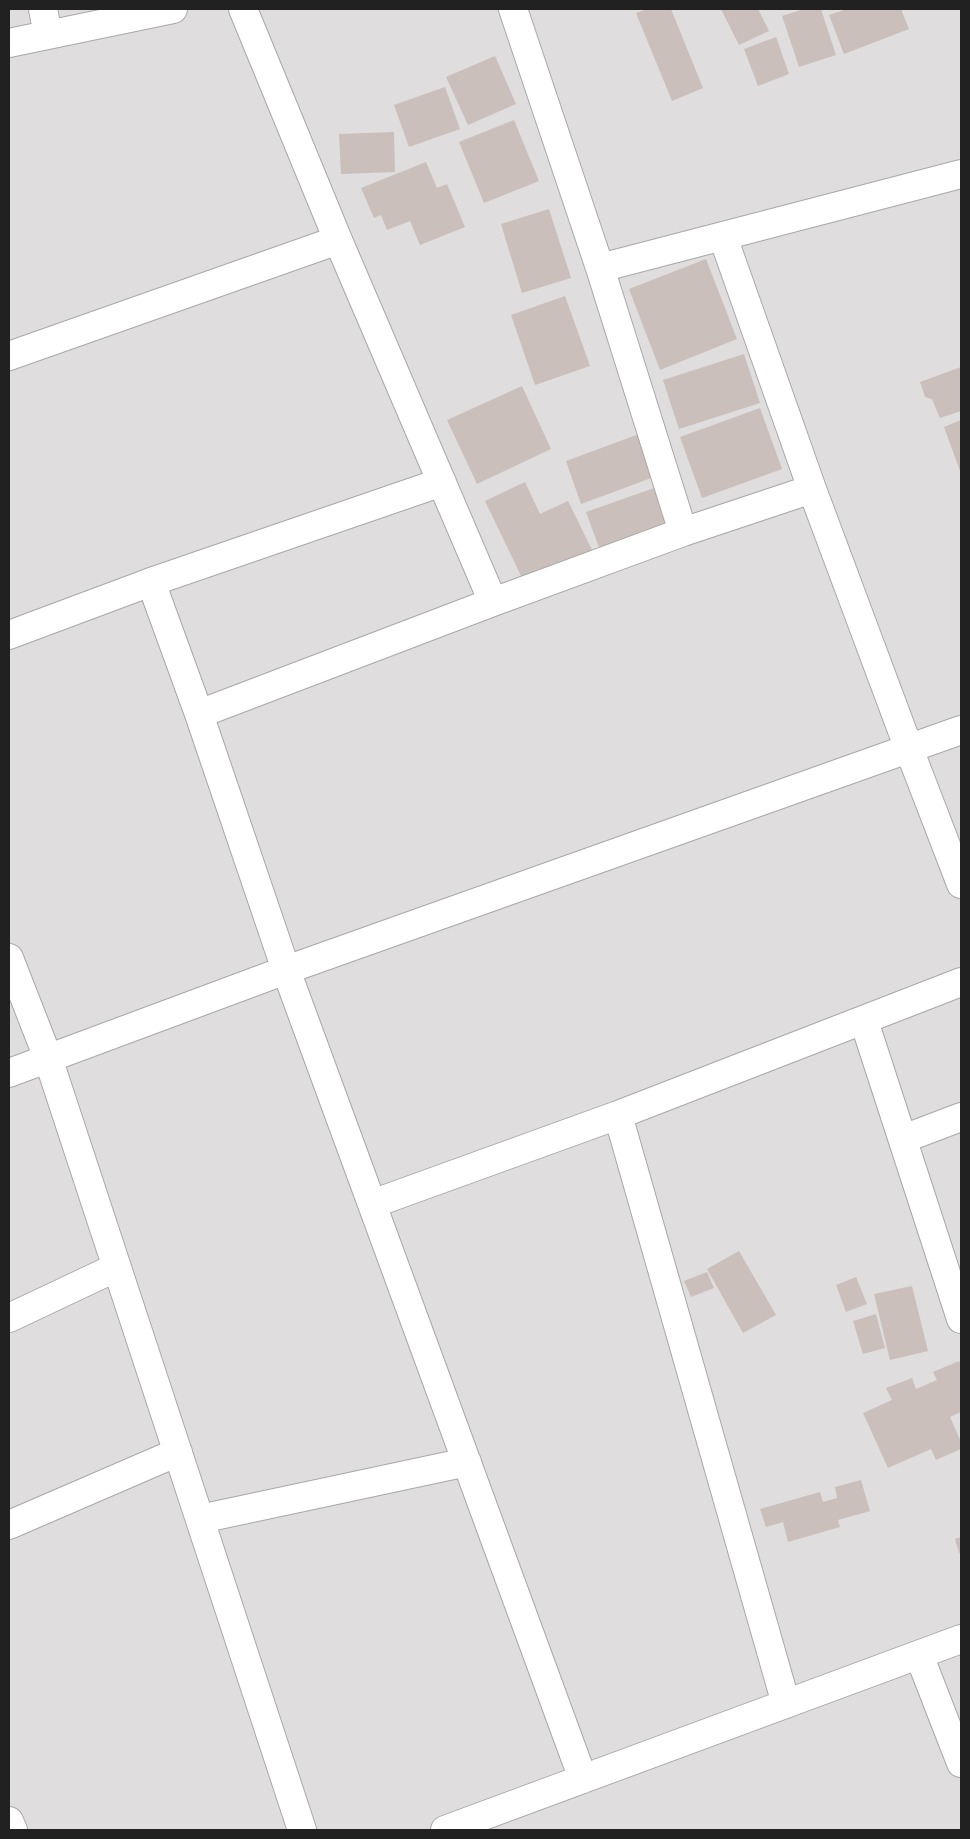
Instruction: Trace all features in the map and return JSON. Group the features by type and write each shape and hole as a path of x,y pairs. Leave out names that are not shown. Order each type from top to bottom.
{"street":[{"path":"9,43 46,22 173,9"},
{"path":"243,9 338,240 493,602"},
{"path":"513,9 600,268 683,532"},
{"path":"600,268 961,174"},
{"path":"723,237 812,489 961,884"},
{"path":"9,356 338,240"},
{"path":"9,635 151,582 442,482"},
{"path":"199,714 683,532 812,489"},
{"path":"151,582 199,714 286,970 583,1779"},
{"path":"9,1073 286,970 961,730"},
{"path":"9,958 48,1058 302,1830"},
{"path":"372,1204 618,1115 961,982"},
{"path":"864,1021 961,1319"},
{"path":"618,1115 786,1704"},
{"path":"902,1139 961,1117"},
{"path":"9,1318 117,1267"},
{"path":"9,1525 178,1452"},
{"path":"200,1519 467,1462"},
{"path":"446,1830 961,1639"},
{"path":"919,1655 961,1763"},
{"path":"9,1821 13,1830"}],"shaded area":[{"path":"9,9 961,9 961,1830 9,1830"}],"building":[{"path":"647,9 671,9 703,88 672,101 636,13"},
{"path":"721,9 758,9 769,31 739,45"},
{"path":"804,9 821,9 836,55 799,67 782,16"},
{"path":"847,9 901,9 909,29 844,54 829,15"},
{"path":"776,37 789,74 758,86 744,49"},
{"path":"495,56 516,104 468,125 446,77"},
{"path":"445,87 460,129 409,147 394,105"},
{"path":"514,120 539,181 484,203 459,142"},
{"path":"394,132 395,172 341,174 339,134"},
{"path":"426,162 437,188 447,184 465,227 420,245 410,221 387,230 381,215 374,218 361,188"},
{"path":"549,209 571,278 522,293 501,224"},
{"path":"706,259 737,339 660,370 629,289"},
{"path":"565,296 590,366 535,385 511,315"},
{"path":"744,354 760,403 679,429 663,380"},
{"path":"961,367 961,411 940,418 932,399 925,397 920,382"},
{"path":"522,386 551,449 477,484 447,420"},
{"path":"760,408 782,469 702,498 680,437"},
{"path":"961,420 961,470 960,471 944,427"},
{"path":"639,434 654,477 581,504 566,461"},
{"path":"525,482 540,514 568,501 592,550 524,582 485,501"},
{"path":"657,487 671,525 600,550 586,512"},
{"path":"739,1251 776,1315 743,1333 707,1269"},
{"path":"707,1272 714,1288 691,1297 684,1281"},
{"path":"856,1277 867,1304 846,1312 836,1285"},
{"path":"912,1286 928,1351 890,1360 874,1294"},
{"path":"876,1314 885,1348 863,1354 853,1321"},
{"path":"959,1361 961,1366 961,1412 950,1417 961,1442 961,1449 936,1460 931,1449 888,1468 863,1413 892,1400 886,1388 912,1378 916,1389 937,1380 933,1372"},
{"path":"861,1480 870,1511 838,1520 840,1527 788,1542 783,1522 766,1527 760,1509 820,1492 823,1502 837,1498 835,1487"},
{"path":"961,1537 961,1553 959,1553 955,1539"}]}
